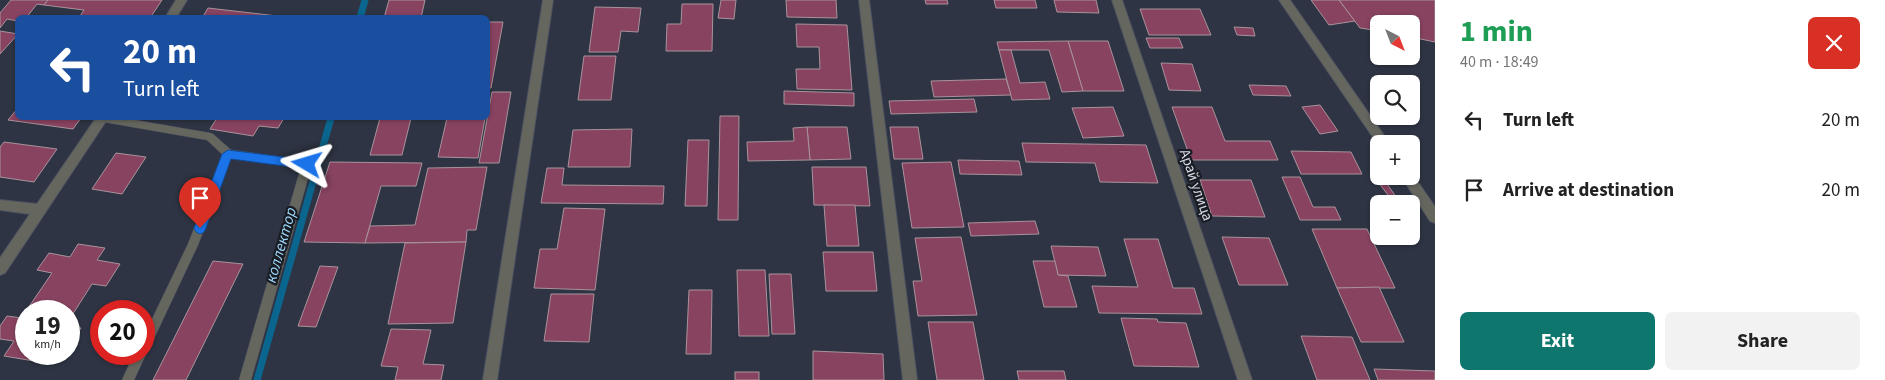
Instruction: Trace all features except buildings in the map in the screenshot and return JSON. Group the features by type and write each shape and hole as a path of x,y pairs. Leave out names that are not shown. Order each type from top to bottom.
{"street":[{"path":"172,15 182,0"},
{"path":"490,380 548,0"},
{"path":"864,0 910,380"},
{"name":"Арай улица","path":"1117,0 1244,380"},
{"path":"1284,0 1378,135"},
{"path":"0,269 102,120"},
{"path":"1413,185 1435,217"},
{"path":"0,205 40,210"}],"lane":[{"path":"114,120 210,137 228,154 307,164 245,380"},
{"path":"155,324 193,246 228,154"},
{"path":"128,380 135,365"}],"waterway":[{"name":"коллектор","path":"361,15 365,0"},
{"name":"коллектор","path":"257,380 330,120"}],"route":[{"path":"200,228 228,154 307,164"}]}
